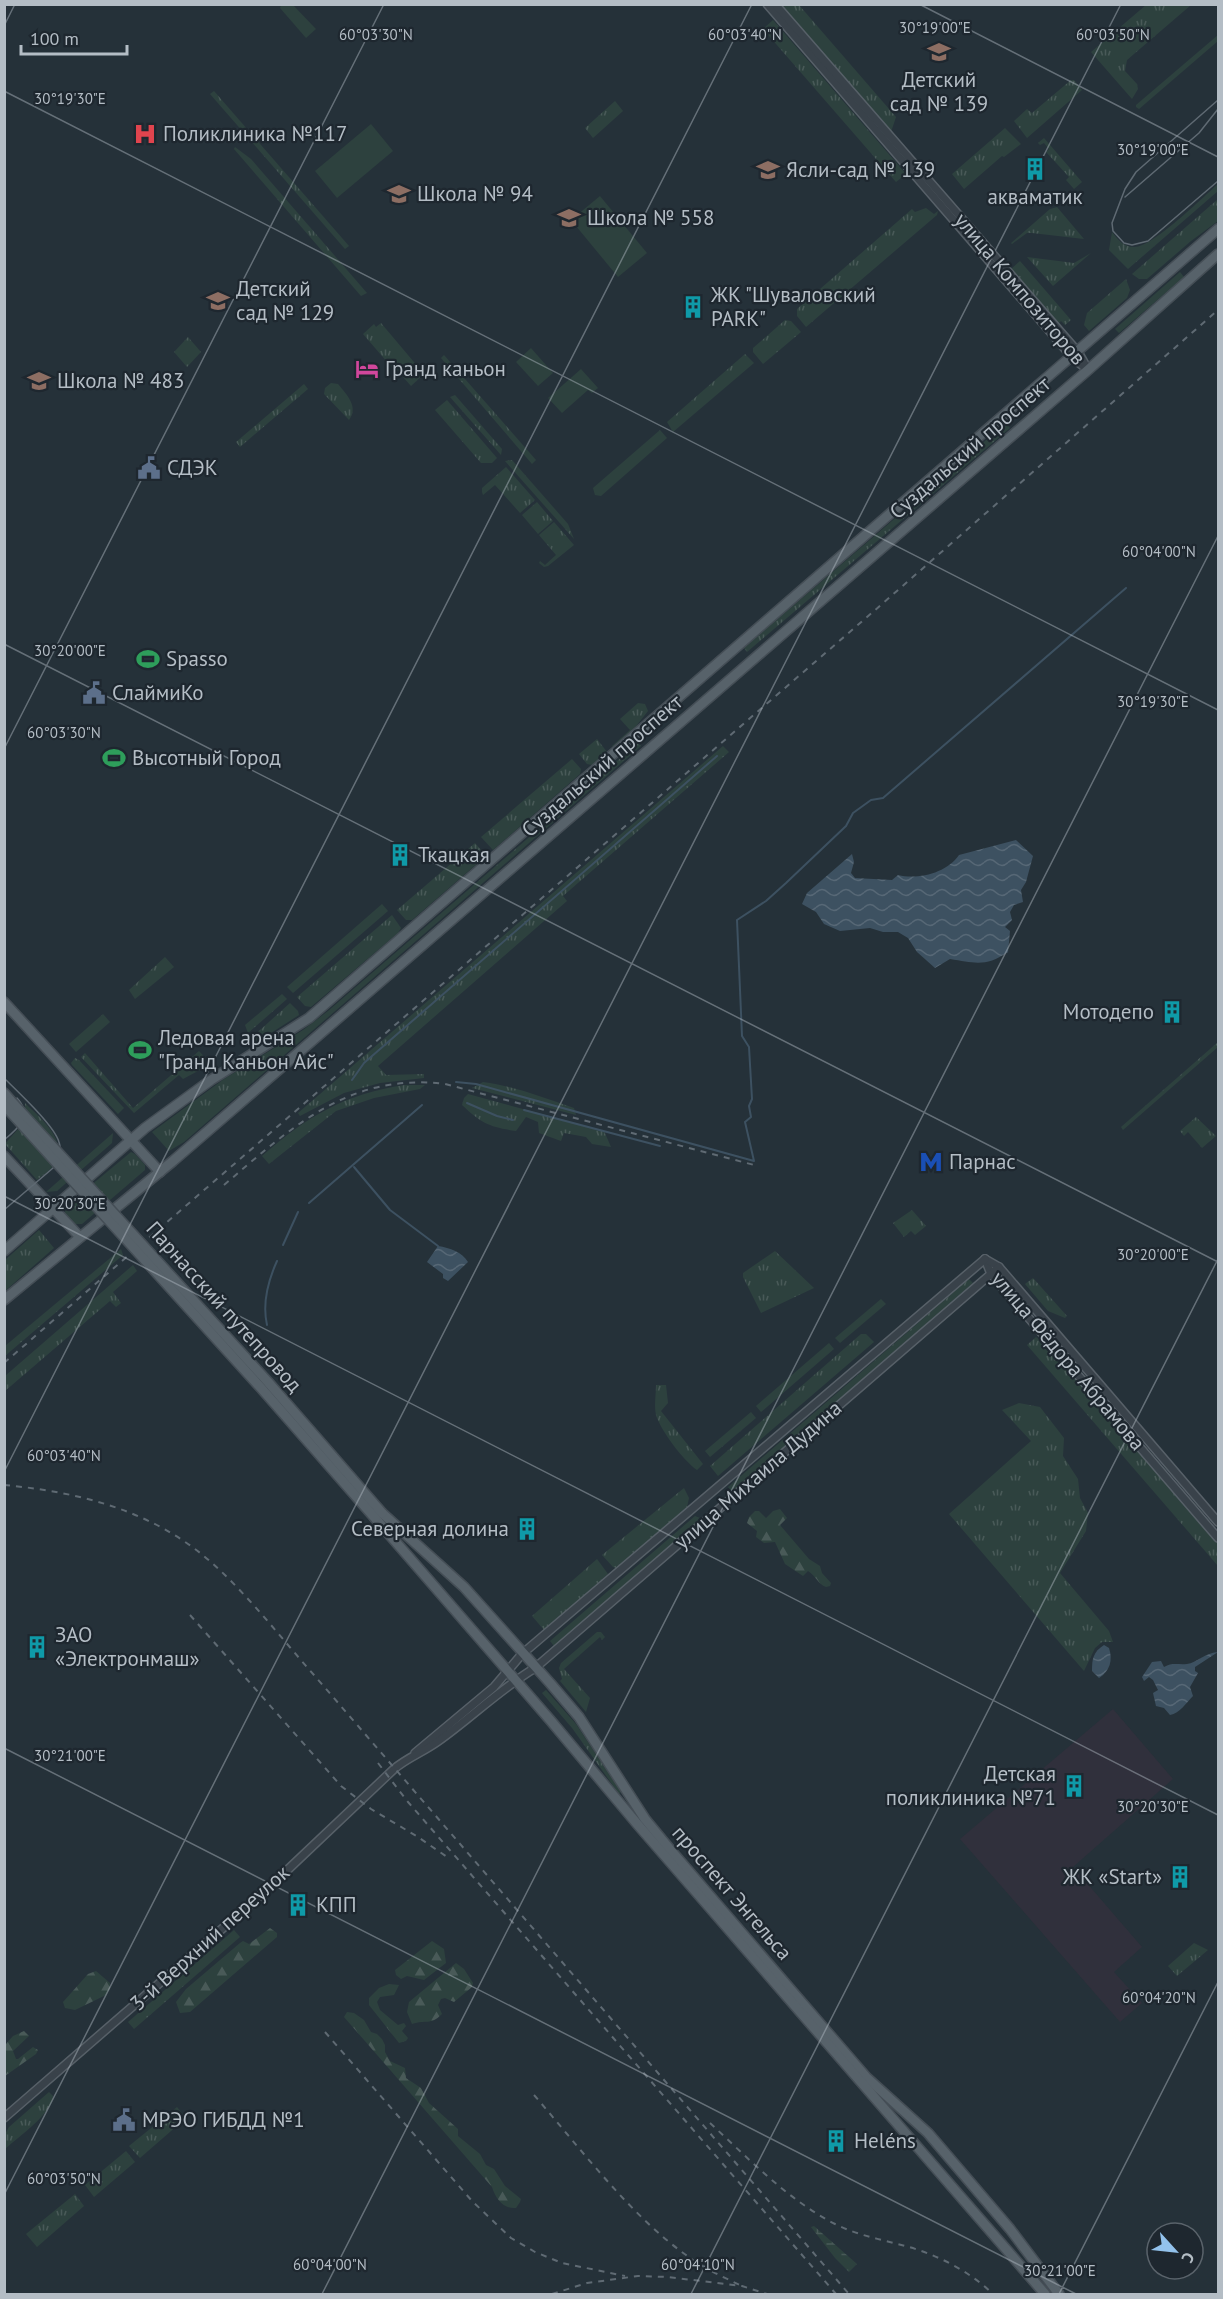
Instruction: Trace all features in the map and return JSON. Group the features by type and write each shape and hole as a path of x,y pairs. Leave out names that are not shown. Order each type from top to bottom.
{"main road":[{"name":"Суздальский проспект","path":"4,1251 130,1140 211,1080 309,1018 1218,229"},
{"name":"Суздальский проспект","path":"4,1299 159,1172 1088,370 1218,254"},
{"path":"1186,258 1185,271 1196,274"},
{"path":"4,1002 159,1172"},
{"name":"Парнасский путепровод","path":"6,1101 268,1382 379,1516"},
{"path":"4,1156 80,1237"},
{"name":"проспект Энгельса","path":"379,1516 464,1587 579,1717 645,1819 866,2077 934,2140 1010,2229 1059,2295"},
{"name":"проспект Энгельса","path":"379,1516 638,1826 1045,2295"}],"street":[{"name":"улица Композиторов","path":"767,4 1075,354"},
{"name":"улица Композиторов","path":"775,4 1088,370"},
{"name":"улица Фёдора Абрамова","path":"985,1259 999,1267 1218,1522"},
{"name":"улица Фёдора Абрамова","path":"985,1259 991,1274 1218,1538"},
{"name":"улица Михаила Дудина","path":"509,1671 522,1654 985,1259"},
{"name":"улица Михаила Дудина","path":"516,1680 536,1668 999,1267"},
{"name":"3-й Верхний переулок","path":"4,2118 253,1903 363,1798 422,1745 494,1687 509,1671"},
{"name":"3-й Верхний переулок","path":"413,1755 436,1743 516,1680"}],"shaded area":[{"path":"1113,1709 1173,1779 1073,1867 1142,1947 1114,1972 1142,2003 1120,2022 960,1839"}],"green space":[{"path":"281,5 293,5 316,29 306,38 280,8"},
{"path":"781,5 799,5 896,117 891,132"},
{"path":"1146,5 1191,5 1127,60 1125,71 1137,84 1138,89 1132,99 1091,52"},
{"path":"773,20 906,174 896,182 763,29"},
{"path":"1218,35 1218,41 1139,109 1136,107 1136,105"},
{"path":"1071,80 1074,80 1082,90 1027,138 1014,121 1027,109 1032,113"},
{"path":"214,91 349,246 345,249 210,94"},
{"path":"615,101 623,111 593,138 585,128"},
{"path":"371,124 393,151 337,198 315,171"},
{"path":"1005,128 1021,144 1004,157 1002,156 964,189 952,174"},
{"path":"1044,138 1082,182 1074,189 1066,180 1069,177 1046,152 1049,149 1044,143 1040,145 1038,143"},
{"path":"235,147 251,159 367,293 361,296 234,149"},
{"path":"1218,184 1218,191 1128,269 1109,250 1112,232 1127,246 1142,245 1165,231"},
{"path":"600,196 647,253 618,277 571,220"},
{"path":"1218,199 1218,221 1147,279 1139,279 1132,274"},
{"path":"1057,207 1084,239 1027,233 1011,243 1050,209"},
{"path":"926,208 934,214 938,211 937,215 806,327 797,316 797,309 912,209 915,212"},
{"path":"1091,253 1053,286 1027,257 1074,263"},
{"path":"1020,261 1071,320 1065,325 1061,321 1058,324 1010,270"},
{"path":"1180,272 1184,277 1119,333 1115,329"},
{"path":"1126,279 1130,290 1127,298 1089,331 1084,325 1087,313"},
{"path":"785,320 791,321 801,332 763,364 753,352 753,348"},
{"path":"381,323 424,374 411,386 363,334 374,324 376,327"},
{"path":"188,337 201,352 187,367 174,352"},
{"path":"531,348 553,373 538,386 516,362"},
{"path":"745,354 754,363 673,432 667,422"},
{"path":"444,355 536,460 532,464 441,358"},
{"path":"581,369 598,388 592,393 588,390 562,413 548,398"},
{"path":"331,383 338,384 351,401 353,410 349,420 324,394 325,388"},
{"path":"304,384 308,389 240,447 236,442"},
{"path":"455,395 502,449 501,455 450,397"},
{"path":"447,400 497,458 492,463 481,463 435,410"},
{"path":"1006,423 1010,428 747,652 744,648"},
{"path":"660,430 667,438 601,496 595,495 593,488"},
{"path":"512,460 568,524 574,539 505,461"},
{"path":"506,467 535,500 520,513 495,485 483,495 482,492 482,488"},
{"path":"537,502 553,521 538,534 522,515"},
{"path":"554,522 574,545 544,567 539,563 540,561 545,565 556,555 539,535"},
{"path":"638,703 645,704 648,711 633,730 613,747 630,730 620,719"},
{"path":"597,739 607,752 592,765 587,764 579,754"},
{"path":"638,743 641,746 184,1142 169,1151 152,1132 224,1079 303,1030 328,1011"},
{"path":"723,746 729,752 563,896 567,901 378,1066 386,1075 424,1074 424,1078 380,1083 344,1093 300,1116 298,1113"},
{"path":"572,759 581,769 580,774 493,850 481,837"},
{"path":"475,843 486,856 412,920 406,920 397,910"},
{"path":"382,904 388,911 293,993 287,987"},
{"path":"392,915 401,928 398,933 311,1007 305,1006 297,997"},
{"path":"165,957 174,967 135,999 129,990"},
{"path":"282,994 287,999 248,1033 245,1025"},
{"path":"290,1003 299,1015 257,1042 250,1039"},
{"path":"103,1014 110,1022 76,1052 69,1044"},
{"path":"1218,1042 1218,1047 1123,1130 1121,1127"},
{"path":"199,1051 211,1064 183,1079 179,1075 134,1113 81,1057 85,1053 133,1108"},
{"path":"75,1058 124,1108 118,1114 72,1065"},
{"path":"483,1082 518,1089 574,1108 576,1115 472,1088"},
{"path":"405,1085 425,1085 420,1089 374,1098 336,1111 269,1164 262,1156 295,1129 328,1109 363,1094"},
{"path":"468,1094 604,1131 611,1147 592,1144 586,1137 564,1133 561,1141 539,1133 538,1122 526,1117 516,1131 493,1126 475,1117 462,1105"},
{"path":"25,1103 45,1122 58,1146 55,1163 37,1180 5,1144 23,1122"},
{"path":"1196,1117 1216,1136 1202,1148 1188,1132 1184,1136 1180,1131"},
{"path":"113,1133 112,1143 57,1191 46,1192"},
{"path":"131,1152 145,1165 145,1170 82,1224 74,1224 65,1213 66,1206"},
{"path":"912,1210 926,1226 915,1235 911,1231 904,1237 893,1223"},
{"path":"39,1230 54,1248 5,1291 5,1260"},
{"path":"121,1249 123,1255 5,1356 5,1346"},
{"path":"775,1251 814,1288 761,1313 743,1273"},
{"path":"133,1265 137,1271 113,1292 121,1303 116,1307 110,1301 5,1391 5,1376"},
{"path":"1033,1278 1067,1316 1065,1318 1048,1311 1025,1284"},
{"path":"969,1279 973,1283 732,1492 728,1487"},
{"path":"881,1299 886,1304 840,1343 835,1338"},
{"path":"861,1334 866,1334 874,1342 718,1476 710,1466"},
{"path":"1036,1337 1049,1347 1218,1543 1218,1566 1027,1345"},
{"path":"829,1343 834,1349 761,1412 756,1406"},
{"path":"656,1385 666,1385 668,1403 661,1411 703,1464 697,1470 667,1437 659,1422 655,1408"},
{"path":"1019,1403 1040,1407 1064,1438 1063,1456 1078,1479 1080,1498 1088,1513 1086,1531 1060,1573 1109,1631 1113,1642 1102,1642 1095,1648 1084,1671 949,1514 1031,1441 1002,1410"},
{"path":"751,1412 756,1418 710,1457 705,1451"},
{"path":"684,1488 689,1498 687,1507 616,1568 613,1567 602,1555"},
{"path":"780,1509 787,1518 780,1525 809,1559 820,1566 822,1573 831,1583 830,1586 823,1586 808,1571 803,1576 785,1564 775,1542 764,1543 756,1537 757,1531 747,1523 755,1511 759,1511 766,1518 773,1511"},
{"path":"695,1516 700,1518 699,1521 554,1646 550,1641"},
{"path":"597,1559 608,1574 544,1630 532,1616"},
{"path":"597,1632 601,1632 605,1637 602,1640 600,1637 564,1669 590,1698 586,1712 560,1681 562,1679 559,1668 561,1663"},
{"path":"546,1690 576,1724 621,1792 619,1794 572,1728 542,1693"},
{"path":"270,1928 277,1933 277,1937 190,2012 180,2013 176,2002 186,1989 240,1943 243,1941 249,1944"},
{"path":"234,1930 240,1937 134,2029 128,2022"},
{"path":"432,1941 444,1949 446,1963 424,1980 407,1976 401,1979 396,1975 395,1970"},
{"path":"1194,1943 1208,1950 1177,1976 1168,1966"},
{"path":"456,1963 464,1969 473,1983 472,1987 454,2002 445,1998 441,1999 438,2005 442,2014 434,2020 412,2024 407,2012 409,2002"},
{"path":"96,1971 110,1983 106,1995 75,2010 65,2008 63,2002 88,1974"},
{"path":"389,1984 399,1985 394,1995 380,1997 377,2002 380,2010 398,2025 404,2023 406,2026 402,2031 408,2038 399,2043 369,2005 369,1998 379,1988"},
{"path":"347,2012 354,2013 364,2020 371,2032 382,2039 390,2061 405,2068 406,2078 421,2088 429,2103 458,2129 458,2136 480,2154 486,2165 494,2169 505,2186 521,2199 516,2208 507,2207 501,2202 492,2187 344,2017"},
{"path":"24,2031 29,2036 13,2051 16,2059 33,2047 38,2050 36,2054 5,2076 5,2045 13,2036"},
{"path":"49,2092 53,2096 51,2103 41,2118 5,2149 5,2134 9,2127"},
{"path":"177,2107 186,2118 140,2158 129,2146"},
{"path":"126,2151 135,2162 94,2197 85,2185"},
{"path":"75,2194 84,2206 37,2247 26,2234"},
{"path":"814,2226 857,2264 849,2272 811,2227"}],"water":[{"path":"1016,840 1033,856 1026,882 1021,890 1023,902 1014,905 1010,912 1012,920 1005,927 1010,931 1008,952 987,962 950,959 935,968 917,952 908,938 898,932 883,932 870,928 840,931 824,924 816,912 802,904 807,893 852,854 854,862 851,873 855,878 892,880 898,875 914,877 931,874 940,871 959,855"},
{"path":"438,1246 455,1251 468,1262 448,1281 443,1278 443,1274 427,1262"},
{"path":"1104,1645 1109,1648 1111,1657 1108,1669 1099,1678 1092,1671 1092,1663 1095,1653"},
{"path":"1218,1652 1195,1667 1198,1673 1190,1687 1193,1696 1180,1710 1170,1715 1164,1708 1156,1706 1153,1693 1158,1690 1153,1680 1149,1677 1144,1681 1142,1677 1152,1662 1161,1661 1164,1667 1173,1664 1187,1664"}],"waterway":[{"path":"456,1082 476,1084 754,1161 745,1122 751,1117 749,1106 752,1099 749,1047 742,1036 737,920 766,901 786,883 846,826 853,813 871,800 883,798 1126,588"},
{"path":"352,1080 364,1063 717,756"},
{"path":"467,1103 513,1120"},
{"path":"309,1203 422,1105"},
{"path":"524,1110 660,1146"},
{"path":"354,1167 390,1210 438,1246"},
{"path":"283,1245 298,1212"},
{"path":"267,1325 265,1309 267,1292 277,1261"}],"tram line":[{"path":"1218,100 1136,172 1125,189 1112,223 1113,231 1124,243 1132,245 1148,241 1218,181"},
{"path":"1125,197 1199,133 1218,109"},
{"path":"4,1078 50,1127 56,1135 60,1149 59,1159 53,1168 4,1210"},
{"path":"4,1140 15,1131 24,1116 22,1104 17,1098"}],"railway":[{"path":"4,1363 874,611 1218,310"},
{"path":"224,1185 273,1143 324,1109 351,1096 379,1087 411,1083 445,1084 758,1166"},
{"path":"4,1485 88,1499 141,1517 190,1545 226,1576 849,2294"},
{"path":"190,1615 341,1786 371,1809 450,1859"},
{"path":"378,1763 408,1802 836,2294"},
{"path":"325,2032 472,2201 511,2238 535,2252 562,2263 625,2276"},
{"path":"534,2095 606,2180 645,2221 693,2260 742,2286"},
{"path":"710,2123 785,2191 818,2214 853,2232 909,2247 943,2260 975,2279 993,2294"},
{"path":"552,2294 587,2283 638,2276 668,2277 742,2286 767,2294"}],"place":[{"name":"Детский сад № 139","path":"939,52"},
{"name":"Поликлиника №117","path":"145,134"},
{"name":"акваматик","path":"1035,169"},
{"name":"Ясли-сад № 139","path":"768,170"},
{"name":"Школа № 94","path":"399,194"},
{"name":"Школа № 558","path":"569,218"},
{"name":"Детский сад № 129","path":"218,301"},
{"name":"ЖК \"Шуваловский PARK\"","path":"693,307"},
{"name":"Гранд каньон","path":"367,369"},
{"name":"Школа № 483","path":"39,381"},
{"name":"СДЭК","path":"149,468"},
{"name":"Spasso","path":"148,659"},
{"name":"СлаймиКо","path":"94,693"},
{"name":"Высотный Город","path":"114,758"},
{"name":"Ткацкая","path":"400,855"},
{"name":"Мотодепо","path":"1172,1012"},
{"name":"Ледовая арена \"Гранд Каньон Айс\"","path":"140,1050"},
{"name":"Парнас","path":"931,1162"},
{"name":"Северная долина","path":"527,1529"},
{"name":"ЗАО «Электронмаш»","path":"37,1647"},
{"name":"Детская поликлиника №71","path":"1074,1786"},
{"name":"ЖК «Start»","path":"1180,1877"},
{"name":"КПП","path":"298,1905"},
{"name":"МРЭО ГИБДД №1","path":"124,2120"},
{"name":"Heléns","path":"836,2141"}]}
